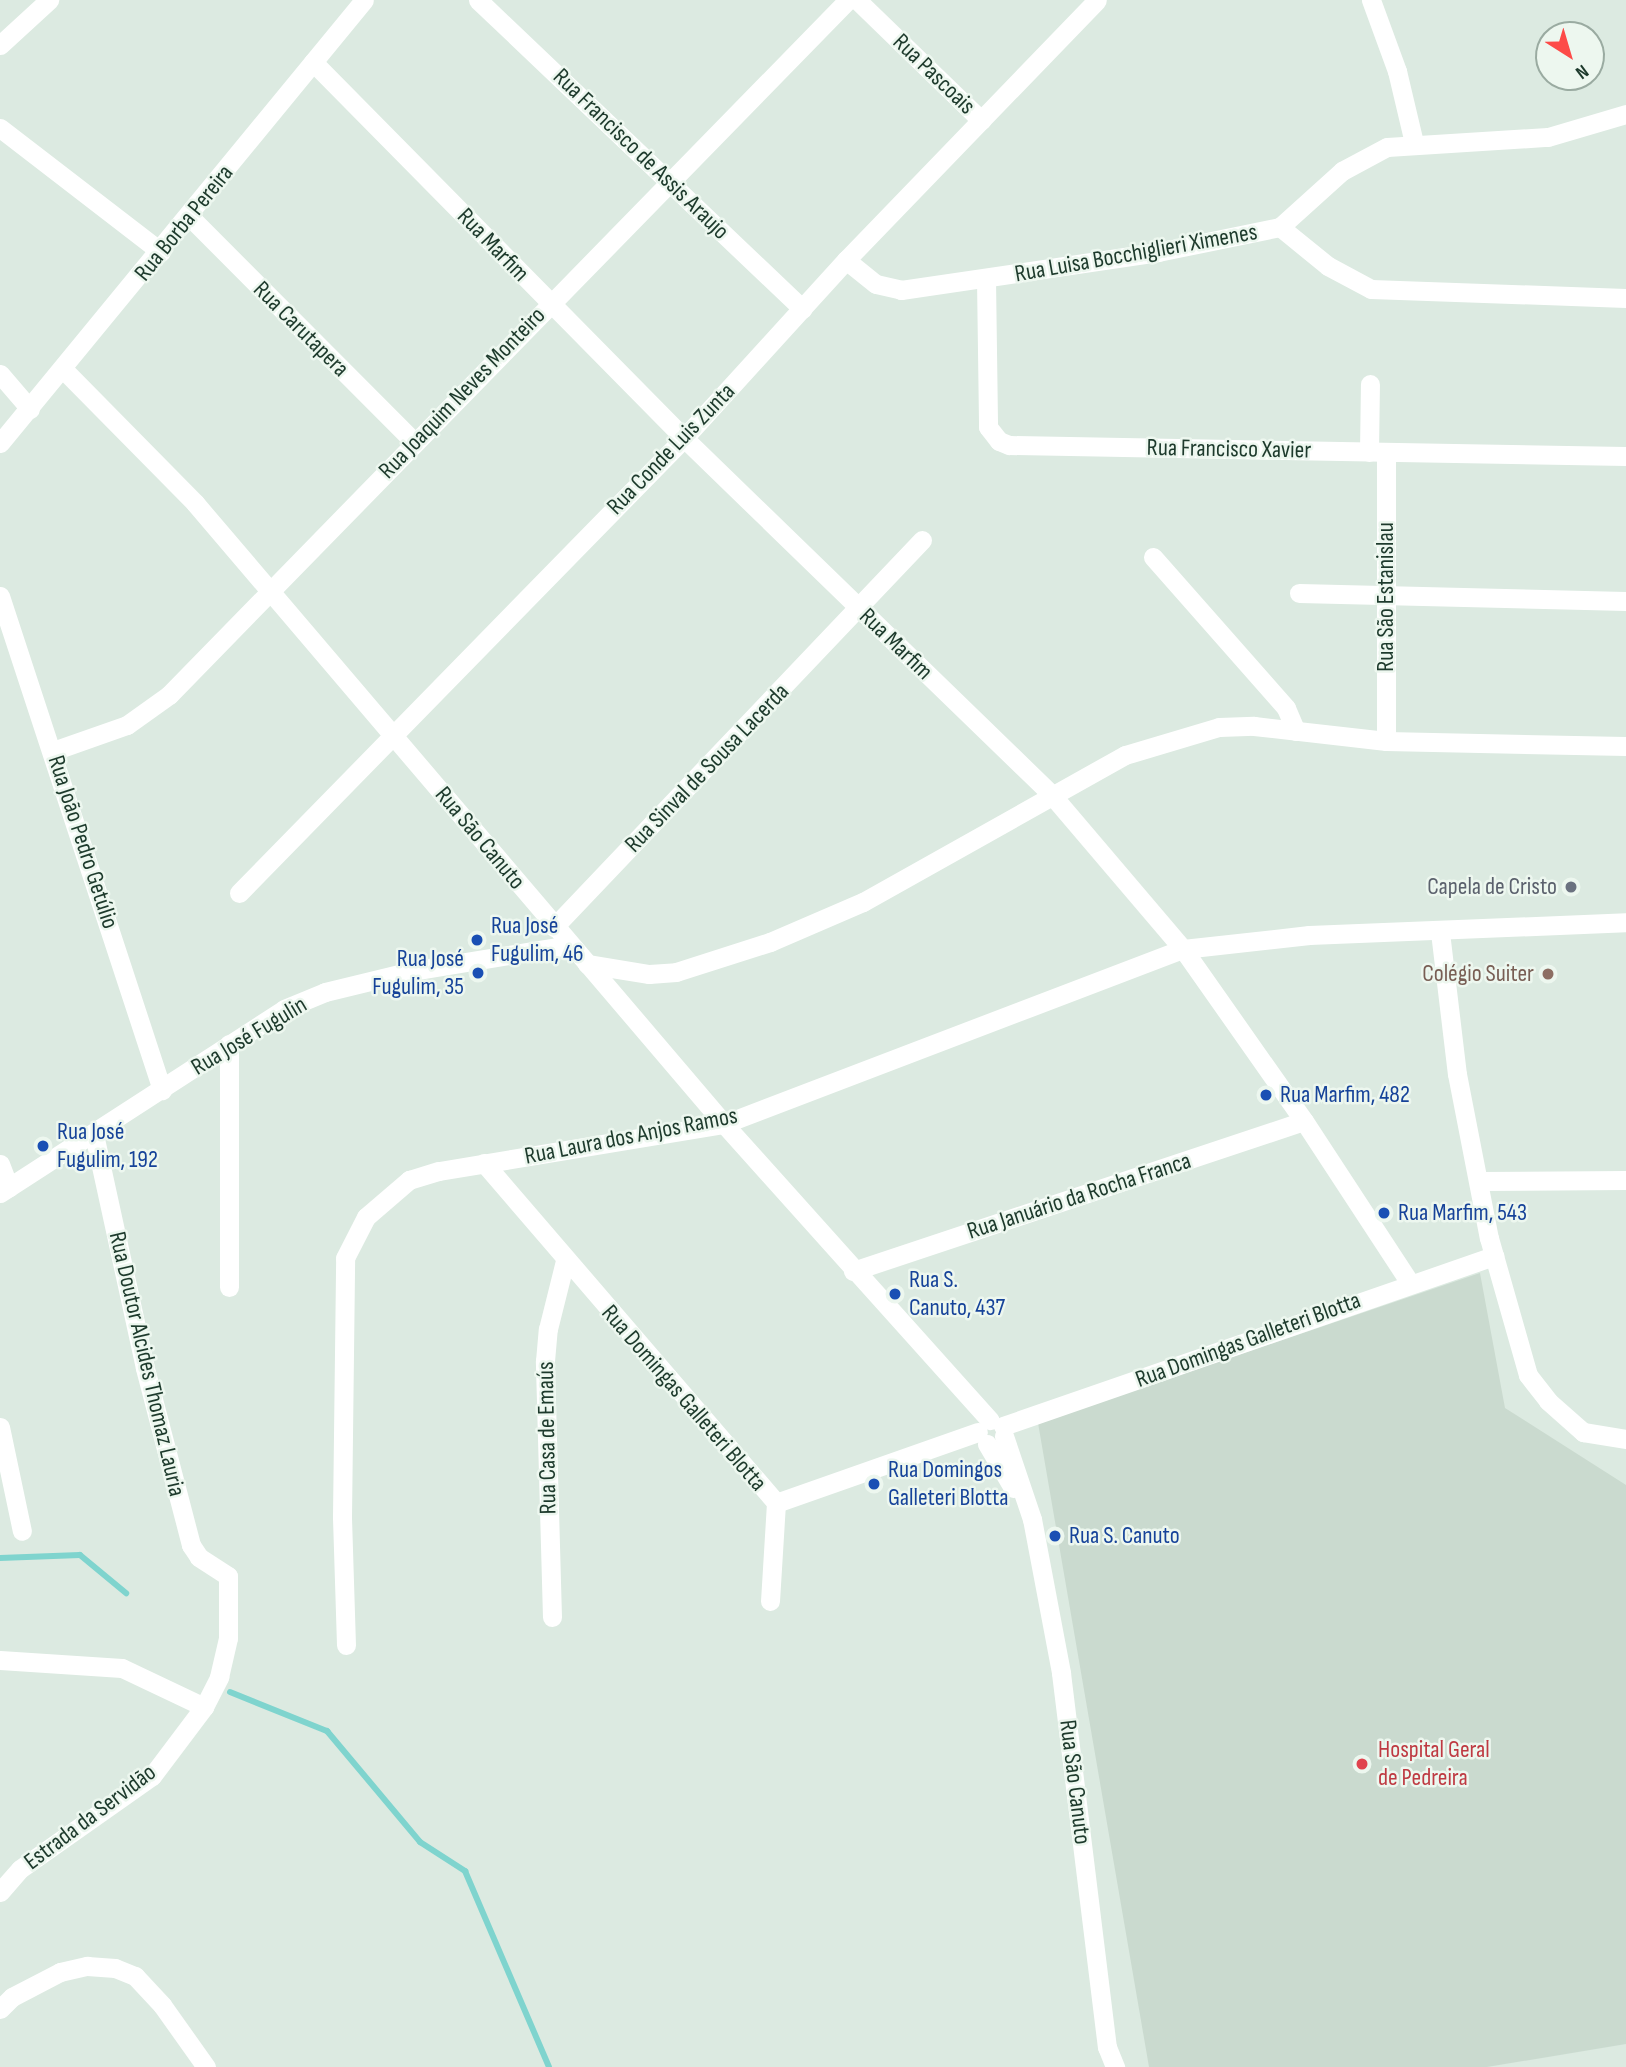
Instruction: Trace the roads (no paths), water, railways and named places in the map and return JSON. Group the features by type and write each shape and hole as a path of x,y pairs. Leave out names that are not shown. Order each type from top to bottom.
{"street":[{"path":"0,45 49,0"},
{"name":"Rua Francisco de Assis Araujo","path":"478,0 803,309"},
{"name":"Rua Joaquim Neves Monteiro","path":"53,751 127,724 156,706 270,594 548,302 848,0"},
{"name":"Rua Pascoais","path":"857,0 981,120"},
{"name":"Rua Conde Luis Zunta","path":"239,892 395,736 684,438 846,260 1097,0"},
{"path":"1371,0 1397,71 1414,143"},
{"name":"Rua Borba Pereira","path":"0,443 161,253 358,2"},
{"name":"Rua Marfim","path":"313,62 684,438 1051,794 1183,949 1304,1121 1410,1283"},
{"path":"1280,227 1357,161 1387,147 1414,143 1548,137 1626,114"},
{"path":"0,128 161,253"},
{"name":"Rua Carutapera","path":"189,216 414,442"},
{"name":"Rua Luisa Bocchiglieri Ximenes","path":"846,260 876,284 901,290 1158,252 1280,227 1328,266 1371,289 1626,298"},
{"name":"Rua Francisco Xavier","path":"986,279 988,427 999,441 1378,453 1626,456"},
{"name":"Rua São Canuto","path":"64,370 195,503 724,1124 853,1271 950,1372 989,1432 1032,1519 1061,1673 1107,2047 1115,2067"},
{"path":"0,374 30,409"},
{"name":"Rua São Estanislau","path":"1370,384 1378,453 1386,597 1386,741"},
{"name":"Rua Sinval de Sousa Lacerda","path":"554,927 860,609 922,540"},
{"path":"1153,557 1286,708 1296,731"},
{"path":"1299,593 1626,601"},
{"name":"Rua João Pedro Getúlio","path":"0,596 162,1090"},
{"path":"587,964 649,974 714,963 863,902 1051,794 1125,755 1219,727 1296,731 1386,741 1626,746"},
{"name":"Rua Laura dos Anjos Ramos","path":"346,1645 342,1517 345,1258 366,1217 383,1198 409,1180 484,1163 724,1124 1183,949 1309,934 1440,932 1509,925 1626,922"},
{"path":"1440,932 1457,1074 1494,1255 1528,1375 1548,1401 1583,1433 1626,1439"},
{"name":"Rua José Fugulin","path":"4,1190 94,1135 284,1009 324,992 419,969 569,944"},
{"path":"229,1044 229,1287"},
{"name":"Rua Januário da Rocha Franca","path":"853,1271 1304,1121"},
{"name":"Rua Doutor Alcides Thomaz Lauria","path":"94,1135 145,1368 191,1545 199,1557 228,1576"},
{"name":"Rua Domingas Galleteri Blotta","path":"484,1163 565,1261 776,1503 937,1450 1494,1255"},
{"path":"0,1164 4,1190"},
{"path":"1480,1181 1626,1180"},
{"name":"Rua Casa de Emaús","path":"552,1617 545,1361 548,1329 565,1261"},
{"path":"0,1427 22,1531"},
{"path":"770,1601 776,1503"},
{"name":"Estrada da Servidão","path":"0,1892 20,1869 152,1776 204,1707 219,1677 228,1638 228,1576"},
{"path":"0,1660 122,1668 204,1707"},
{"path":"0,2009 12,1997 60,1972 87,1966 115,1968 135,1976 162,2005 206,2067"},
{"name":"Rua São Canuto","path":"1102,2067 1107,2047"}],"waterway":[{"path":"0,1558 80,1555 126,1593"},
{"path":"230,1692 327,1731 420,1842 465,1871 549,2067"}],"place":[{"name":"Capela de Cristo","path":"1571,887"},
{"name":"Rua José Fugulim, 46","path":"477,940"},
{"name":"Rua José Fugulim, 35","path":"478,973"},
{"name":"Colégio Suiter","path":"1548,974"},
{"name":"Rua Marfim, 482","path":"1266,1095"},
{"name":"Rua José Fugulim, 192","path":"43,1146"},
{"name":"Rua Marfim, 543","path":"1384,1213"},
{"name":"Rua S. Canuto, 437","path":"895,1294"},
{"name":"Rua Domingos Galleteri Blotta","path":"874,1484"},
{"name":"Rua S. Canuto","path":"1055,1536"},
{"name":"Hospital Geral de Pedreira","path":"1362,1764"}]}
